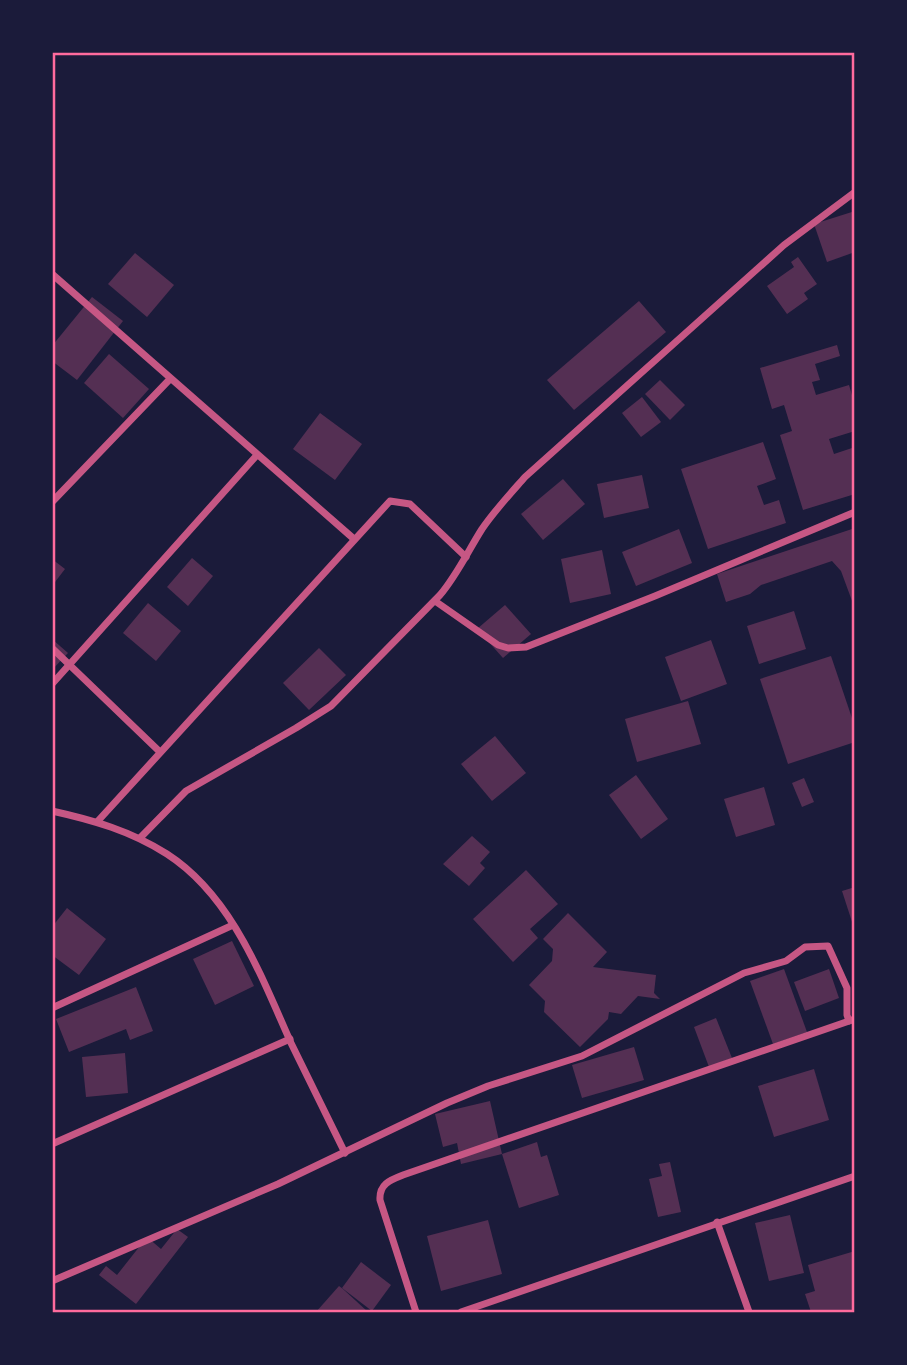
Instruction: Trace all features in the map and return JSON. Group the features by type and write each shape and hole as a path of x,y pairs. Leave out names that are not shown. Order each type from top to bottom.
{"street":[{"path":"140,838 186,792 331,706 451,583 499,505 526,477 784,245 855,192"},
{"path":"52,274 354,539"},
{"path":"52,502 170,379"},
{"path":"52,684 257,455"},
{"path":"97,822 386,503 397,500 410,504 466,557"},
{"path":"435,601 498,645 517,649 549,639 855,512"},
{"path":"52,648 160,752"},
{"path":"52,811 97,822 140,838 169,855 191,873 215,899 257,969 345,1153"},
{"path":"52,1008 233,925"},
{"path":"52,1281 198,1220 477,1090 582,1056 725,981 760,967 786,961 805,947 828,946 847,988 847,1015 852,1020"},
{"path":"852,1020 855,1012"},
{"path":"416,1312 380,1200 381,1188 385,1184 403,1175 852,1020"},
{"path":"52,1144 289,1039"},
{"path":"461,1312 855,1176"},
{"path":"717,1222 750,1312"}],"building":[{"path":"855,211 855,252 827,262 814,224"},
{"path":"135,253 174,285 147,317 108,284"},
{"path":"798,257 817,284 804,293 808,299 787,314 767,286 794,267 791,262"},
{"path":"92,297 123,321 77,380 52,361 52,346"},
{"path":"639,301 666,332 574,410 547,380"},
{"path":"837,345 840,356 815,364 820,380 812,382 816,395 849,385 854,402 855,431 829,439 834,454 855,447 855,494 803,510 780,435 792,431 784,405 772,409 760,368"},
{"path":"109,354 149,389 123,418 84,383"},
{"path":"660,380 685,405 670,420 645,394"},
{"path":"642,397 661,422 641,437 622,413"},
{"path":"320,413 362,444 335,480 293,449"},
{"path":"763,442 776,479 757,486 764,505 779,500 786,523 708,549 681,469"},
{"path":"642,475 649,508 604,518 597,484"},
{"path":"563,479 585,504 543,540 521,514"},
{"path":"855,528 855,609 841,571 832,561 761,585 750,594 726,602 717,574"},
{"path":"679,529 692,563 636,586 622,552"},
{"path":"602,550 611,594 570,603 561,559"},
{"path":"192,558 213,576 188,606 167,587"},
{"path":"52,559 65,569 52,586"},
{"path":"148,603 181,631 156,661 123,633"},
{"path":"505,605 531,634 503,658 477,629"},
{"path":"794,611 806,649 759,664 747,626"},
{"path":"52,639 68,653 52,670"},
{"path":"711,640 727,684 681,701 665,657"},
{"path":"319,648 346,675 309,710 283,683"},
{"path":"831,656 855,727 855,742 788,764 760,679"},
{"path":"688,701 701,744 637,762 625,719"},
{"path":"495,736 526,773 492,801 461,764"},
{"path":"636,775 668,819 641,839 609,795"},
{"path":"804,778 814,802 802,807 792,783"},
{"path":"764,787 775,825 736,837 724,799"},
{"path":"472,836 490,852 480,863 485,868 469,886 443,864"},
{"path":"526,870 558,904 530,929 538,938 513,962 473,919"},
{"path":"855,887 855,928 854,928 842,891"},
{"path":"67,908 106,939 79,975 52,955 52,927"},
{"path":"568,913 607,952 593,967 656,975 654,993 660,999 638,996 621,1014 609,1012 608,1019 580,1047 544,1012 545,1001 529,985 552,961 553,949 543,939"},
{"path":"232,941 254,986 215,1005 193,959"},
{"path":"784,969 807,1032 773,1044 750,981"},
{"path":"829,969 839,998 805,1011 794,982"},
{"path":"136,987 153,1031 130,1040 126,1029 69,1052 56,1019"},
{"path":"716,1018 732,1058 709,1067 694,1027"},
{"path":"634,1047 644,1080 582,1098 572,1065"},
{"path":"125,1053 128,1093 86,1097 82,1057"},
{"path":"814,1069 829,1120 774,1137 758,1086"},
{"path":"490,1101 502,1154 461,1164 457,1143 443,1147 435,1114"},
{"path":"537,1142 541,1157 547,1155 559,1195 519,1208 502,1154"},
{"path":"670,1162 681,1212 658,1217 649,1179 662,1176 659,1164"},
{"path":"790,1215 804,1273 769,1281 755,1223"},
{"path":"488,1220 502,1274 441,1291 427,1236"},
{"path":"177,1229 188,1237 136,1304 99,1275 106,1266 117,1275 147,1237 161,1249"},
{"path":"855,1251 855,1310 811,1312 805,1294 815,1291 808,1265"},
{"path":"361,1262 391,1285 372,1311 342,1288"},
{"path":"339,1286 343,1289 368,1312 316,1312"}]}
